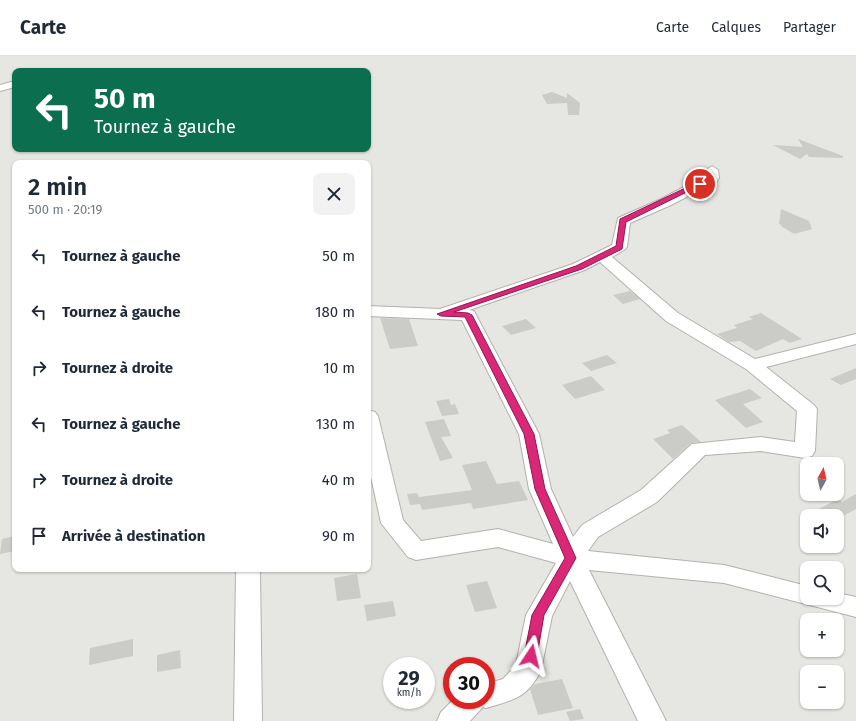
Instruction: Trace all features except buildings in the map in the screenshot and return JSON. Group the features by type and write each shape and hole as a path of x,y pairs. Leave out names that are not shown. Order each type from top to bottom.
{"street":[{"path":"0,88 12,85"},
{"path":"441,314 579,267 619,247 623,221 666,202 712,178 712,170"},
{"path":"495,693 512,688 528,670 538,615 571,558 590,532 649,496 699,449 762,444 805,451 807,409 752,365 672,317 602,256"},
{"path":"371,311 468,315 529,434 540,489 571,558 652,721"},
{"path":"752,365 856,339"},
{"path":"371,429 392,523 416,551 498,538 571,558 631,566 724,574 800,594"},
{"path":"248,572 248,721"},
{"path":"844,604 856,607"},
{"path":"451,721 463,709"}],"route":[{"path":"531,656 538,615 571,558 540,489 529,434 468,315 441,314 579,267 619,247 623,221 666,202 700,184"}]}
